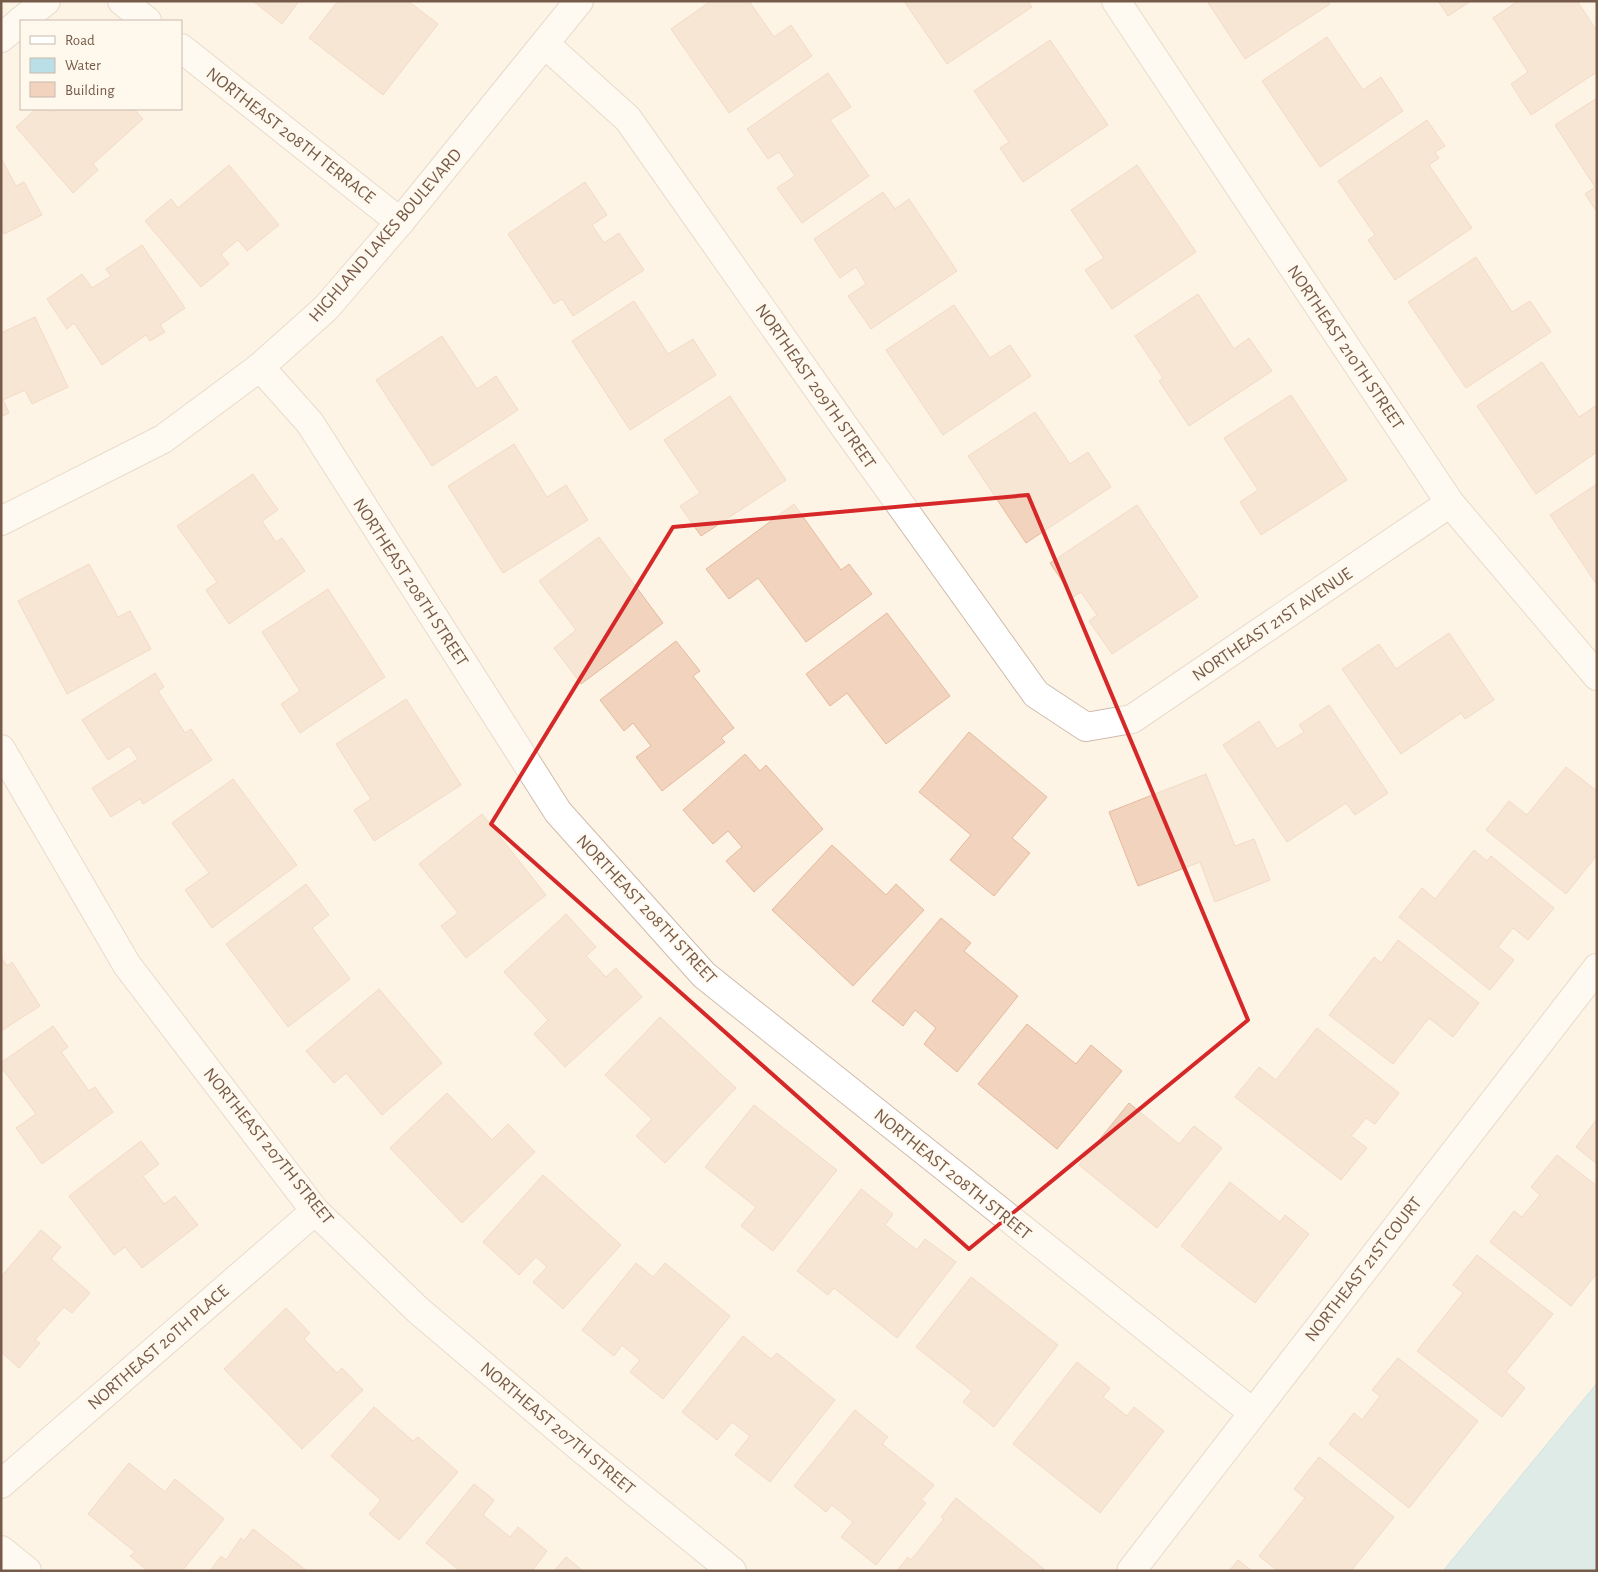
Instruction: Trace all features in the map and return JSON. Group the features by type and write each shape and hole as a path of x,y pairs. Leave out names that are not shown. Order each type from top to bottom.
{"street":[{"path":"22,20 46,1"},
{"path":"122,1 146,20"},
{"name":"HIGHLAND LAKES BOULEVARD","path":"1,521 163,439 260,368 326,308 400,222 579,1"},
{"name":"NORTHEAST 210TH STREET","path":"1116,1 1450,503 1597,676"},
{"path":"1,38 20,22"},
{"name":"NORTHEAST 209TH STREET","path":"545,44 628,119 1036,694 1086,727"},
{"name":"NORTHEAST 208TH TERRACE","path":"182,49 400,222"},
{"name":"NORTHEAST 208TH STREET","path":"260,368 310,423 558,812 704,975 1252,1412"},
{"name":"NORTHEAST 21ST AVENUE","path":"1086,727 1132,719 1450,503"},
{"name":"NORTHEAST 207TH STREET","path":"1,749 127,965 315,1211 426,1317 583,1450 732,1571"},
{"name":"NORTHEAST 21ST COURT","path":"1131,1571 1597,968"},
{"name":"NORTHEAST 20TH PLACE","path":"1,1484 315,1211"},
{"path":"1,1550 27,1571"}],"highlighted area":[{"path":"1028,495 1248,1020 969,1249 491,824 673,527"}],"water":[{"path":"1597,1383 1597,1571 1443,1571"}],"building":[{"path":"253,1 299,1 282,24"},
{"path":"338,1 408,1 438,24 383,95 309,38"},
{"path":"711,1 749,1 774,37 791,25 812,56 729,113 671,29"},
{"path":"904,1 1028,1 1032,7 947,64"},
{"path":"1207,1 1328,1 1330,4 1245,59"},
{"path":"1438,1 1471,1 1448,16"},
{"path":"1518,1 1577,1 1597,31 1597,72 1531,115 1511,84 1528,72 1493,18"},
{"path":"1327,37 1363,90 1381,77 1403,111 1320,167 1262,81"},
{"path":"1050,40 1108,125 1023,182 1000,148 1009,142 974,91"},
{"path":"828,73 851,107 830,120 869,176 802,223 777,188 795,176 779,152 768,159 747,129"},
{"path":"1597,98 1597,212 1585,194 1595,187 1555,125"},
{"path":"35,110 50,110 52,112 55,110 135,110 143,119 93,164 98,170 73,193 16,127"},
{"path":"1427,120 1445,146 1435,152 1439,158 1429,165 1472,228 1395,280 1368,240 1375,235 1338,181"},
{"path":"1,158 16,186 24,182 42,215 4,234 1,228"},
{"path":"229,165 279,225 247,251 238,240 221,254 229,264 201,287 145,221 171,199 178,208"},
{"path":"1137,165 1196,252 1112,309 1085,270 1104,258 1071,210"},
{"path":"585,182 607,215 592,225 604,243 619,233 644,270 573,316 562,299 554,304 508,234"},
{"path":"883,192 895,209 909,199 957,271 871,329 848,296 866,284 856,267 840,278 814,239"},
{"path":"142,245 185,308 160,325 165,332 150,341 146,335 102,365 74,323 67,329 47,299 82,274 92,288 111,276 106,269"},
{"path":"1476,257 1512,312 1530,301 1551,332 1466,388 1408,302"},
{"path":"1198,294 1234,349 1249,338 1272,371 1189,426 1159,381 1163,378 1135,336"},
{"path":"634,301 668,354 693,339 716,375 630,430 572,341"},
{"path":"954,305 990,358 1010,345 1031,376 943,435 886,350"},
{"path":"35,317 68,387 32,404 25,390 3,400 9,413 1,417 1,333"},
{"path":"442,336 477,389 496,376 518,410 432,466 376,380"},
{"path":"1542,362 1579,417 1597,405 1597,452 1536,494 1477,406"},
{"path":"1291,395 1347,480 1261,535 1240,502 1258,490 1224,438"},
{"path":"730,396 786,480 701,536 680,506 700,493 664,440"},
{"path":"1035,412 1070,464 1088,452 1111,487 1026,543 968,456"},
{"path":"514,444 547,497 566,485 588,520 503,573 448,486"},
{"path":"253,474 278,510 262,521 276,542 282,538 305,571 229,624 206,590 217,582 177,526"},
{"path":"1597,484 1597,585 1550,515"},
{"path":"794,504 841,570 849,564 872,594 806,642 758,578 729,599 706,569"},
{"path":"1137,505 1198,597 1112,654 1089,621 1097,615 1081,592 1073,597 1050,563"},
{"path":"599,537 663,623 581,684 554,648 576,630 539,581"},
{"path":"89,564 118,617 130,611 151,649 67,694 18,601"},
{"path":"328,589 385,677 300,733 281,704 300,691 262,632"},
{"path":"887,613 950,696 886,744 847,693 830,706 806,674"},
{"path":"1449,633 1494,700 1465,719 1461,713 1401,754 1342,669 1379,644 1396,669"},
{"path":"676,641 700,671 693,676 734,728 721,738 725,742 662,791 636,757 651,746 633,723 624,731 600,700"},
{"path":"155,673 164,687 158,691 185,733 191,729 212,760 143,804 140,799 111,817 92,788 138,759 129,746 108,760 82,720"},
{"path":"406,699 461,785 374,841 354,810 371,799 336,744"},
{"path":"1329,705 1388,793 1355,815 1346,803 1287,842 1223,745 1259,721 1277,749 1304,732 1299,725"},
{"path":"969,732 1047,797 1012,838 1030,853 994,896 950,860 971,835 919,792"},
{"path":"745,754 760,771 766,765 823,829 754,892 726,861 742,847 728,831 713,844 683,810"},
{"path":"1566,767 1597,791 1597,855 1566,894 1486,830 1509,801 1527,815"},
{"path":"1206,774 1235,846 1254,839 1270,880 1215,902 1200,862 1138,886 1109,812"},
{"path":"233,779 297,865 212,928 185,890 209,873 172,823"},
{"path":"482,814 546,895 466,958 441,926 458,913 419,864"},
{"path":"832,845 886,895 896,884 924,910 853,986 772,910"},
{"path":"1474,850 1487,861 1491,856 1554,908 1528,940 1513,928 1498,947 1514,960 1490,990 1399,917 1422,888 1435,899"},
{"path":"306,884 329,915 312,928 350,979 288,1027 226,944"},
{"path":"566,914 596,947 586,956 606,977 616,968 642,997 565,1067 534,1034 548,1020 504,972"},
{"path":"941,918 971,943 964,951 1018,996 957,1072 924,1044 936,1028 915,1010 903,1026 872,1001"},
{"path":"1398,940 1479,1003 1453,1037 1429,1018 1393,1064 1329,1015 1374,957 1381,963"},
{"path":"1,957 7,966 12,962 40,1006 1,1031"},
{"path":"379,989 442,1063 382,1115 346,1073 334,1083 306,1051"},
{"path":"660,1017 736,1088 665,1163 636,1136 652,1119 605,1075"},
{"path":"1027,1024 1076,1064 1091,1045 1122,1071 1057,1149 978,1084"},
{"path":"53,1026 68,1047 61,1052 89,1091 95,1087 113,1112 42,1164 16,1128 36,1114 1,1067 1,1063"},
{"path":"1317,1028 1399,1093 1375,1124 1366,1118 1351,1136 1367,1148 1341,1180 1235,1097 1259,1067 1276,1080"},
{"path":"447,1093 492,1140 508,1124 535,1152 462,1223 390,1148"},
{"path":"1129,1103 1179,1144 1194,1126 1222,1148 1157,1228 1079,1165"},
{"path":"754,1105 837,1170 773,1251 741,1226 756,1207 705,1167"},
{"path":"1597,1119 1597,1164 1576,1147"},
{"path":"141,1141 159,1164 143,1176 164,1204 175,1196 198,1225 142,1268 125,1247 114,1255 69,1196"},
{"path":"1557,1155 1597,1186 1597,1273 1571,1306 1490,1242 1514,1211 1522,1217 1540,1195 1531,1187"},
{"path":"543,1175 621,1245 563,1309 533,1282 547,1267 536,1257 519,1275 483,1242"},
{"path":"1230,1182 1280,1222 1285,1215 1309,1234 1255,1303 1181,1246"},
{"path":"861,1189 893,1214 885,1225 917,1250 925,1239 956,1262 897,1338 834,1288 828,1295 797,1271"},
{"path":"41,1230 61,1247 51,1259 90,1293 72,1313 64,1307 35,1340 40,1343 19,1368 1,1352 1,1277"},
{"path":"1477,1255 1553,1314 1506,1372 1525,1388 1502,1417 1417,1351 1463,1293 1453,1285"},
{"path":"636,1263 653,1277 665,1263 730,1316 663,1399 630,1372 640,1360 622,1345 614,1356 582,1330"},
{"path":"971,1277 1058,1345 994,1427 963,1402 972,1391 916,1347"},
{"path":"286,1308 310,1333 304,1339 337,1373 342,1368 363,1390 302,1449 224,1369"},
{"path":"743,1336 771,1359 777,1353 835,1400 770,1482 735,1455 750,1436 732,1422 717,1440 682,1412"},
{"path":"1398,1358 1478,1421 1409,1508 1329,1444 1354,1413 1362,1420 1380,1396 1372,1390"},
{"path":"1077,1362 1110,1388 1103,1397 1127,1416 1134,1407 1164,1431 1100,1513 1013,1444"},
{"path":"374,1407 413,1441 418,1437 458,1472 399,1540 369,1514 381,1500 331,1456"},
{"path":"855,1410 888,1437 882,1444 934,1485 921,1500 926,1503 876,1565 841,1537 853,1522 832,1505 826,1512 794,1486"},
{"path":"1319,1457 1394,1517 1351,1571 1278,1571 1259,1556 1305,1498 1294,1489"},
{"path":"129,1463 165,1492 175,1479 224,1519 182,1571 148,1571 130,1556 135,1552 88,1514"},
{"path":"474,1484 494,1500 483,1515 510,1537 518,1527 547,1551 532,1571 460,1571 426,1543"},
{"path":"956,1498 1044,1569 1043,1571 897,1571 908,1557 911,1560 944,1519 941,1517"},
{"path":"253,1529 307,1571 210,1571 221,1556 226,1560 241,1538 244,1541"},
{"path":"566,1557 583,1571 554,1571"},
{"path":"1238,1560 1252,1571 1229,1571"}]}
